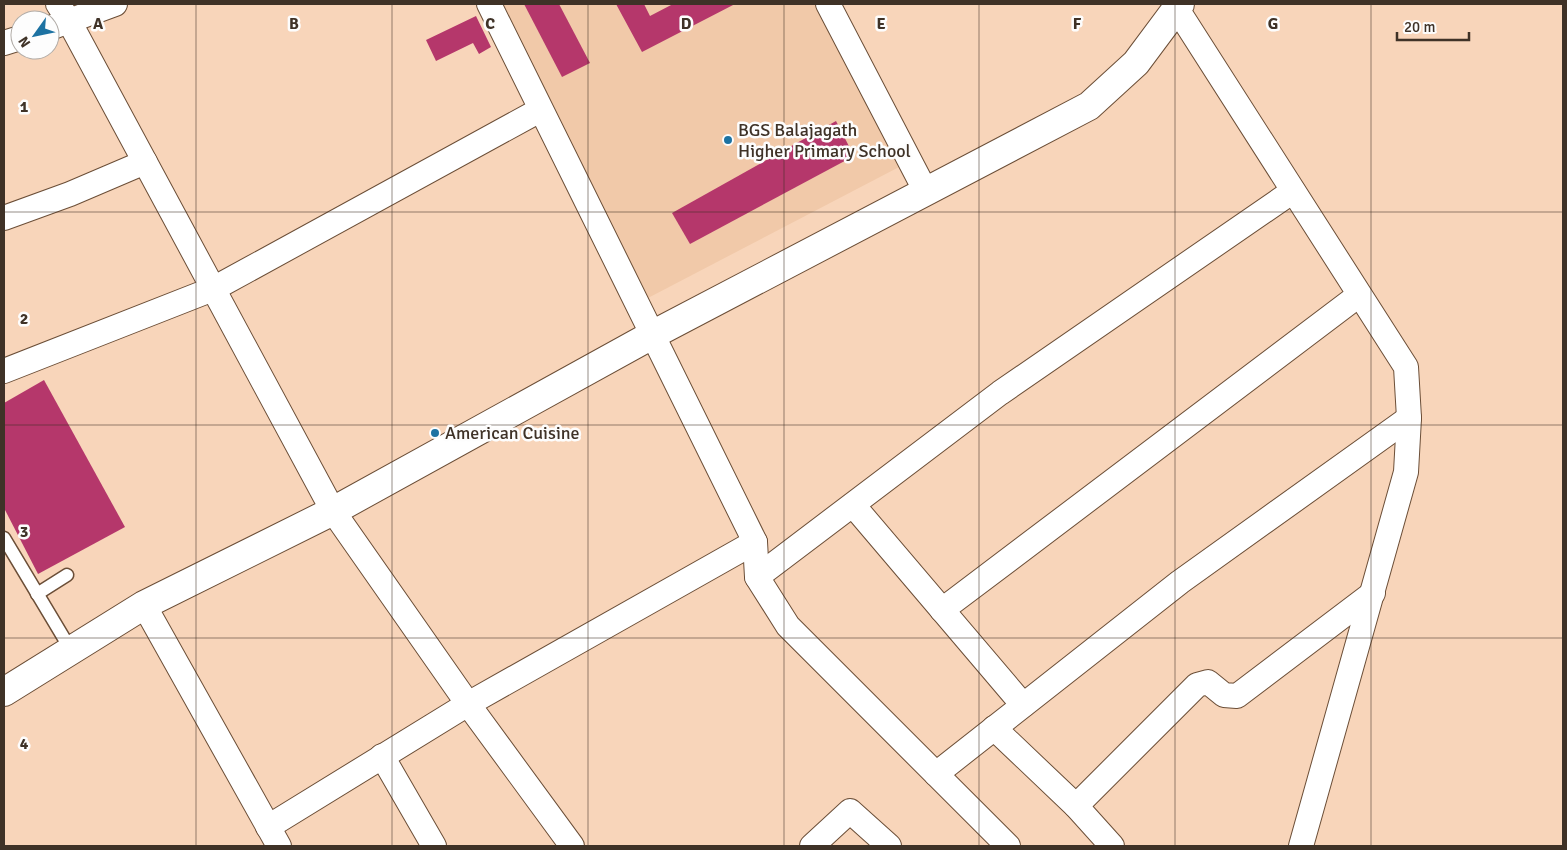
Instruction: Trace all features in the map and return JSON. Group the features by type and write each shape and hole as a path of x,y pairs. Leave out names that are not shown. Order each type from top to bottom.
{"main road":[{"path":"4,692 144,604 333,512 652,334 1089,106 1136,63 1178,6"}],"street":[{"path":"60,18 115,4"},
{"path":"488,4 755,542 757,577 788,626 1008,846"},
{"path":"828,4 926,192"},
{"path":"1178,6 1293,191 1406,367 1409,418 1406,472 1301,846"},
{"path":"60,20 145,162 333,512 468,704 572,846"},
{"path":"4,371 213,289 540,110"},
{"path":"4,218 70,194 145,162"},
{"path":"757,577 1000,393 1293,191"},
{"path":"942,610 1360,294"},
{"path":"936,774 1180,582 1409,418"},
{"path":"853,505 1023,705"},
{"path":"144,604 274,836 382,756 468,704 755,542"},
{"path":"1076,806 1197,685 1208,682 1224,695 1237,696 1373,593"},
{"path":"994,728 1076,806 1112,846"},
{"path":"382,756 434,846"},
{"path":"812,846 850,811 888,846"}],"lane":[{"path":"4,538 71,650"},
{"path":"37,594 67,575"}],"shaded area":[{"name":"BGS Balajagath Higher Primary School","path":"501,4 818,4 901,166 648,298"}],"building":[{"path":"524,4 559,4 590,63 562,77"},
{"path":"616,4 644,4 650,16 673,4 735,4 642,52"},
{"path":"476,16 491,47 479,54 473,43 436,61 426,40"},
{"path":"836,121 854,156 690,244 672,213"},
{"path":"44,380 125,527 38,574 4,508 4,403"}],"place":[{"name":"BGS Balajagath Higher Primary School","path":"728,140"},
{"name":"American Cuisine","path":"435,433"}]}
